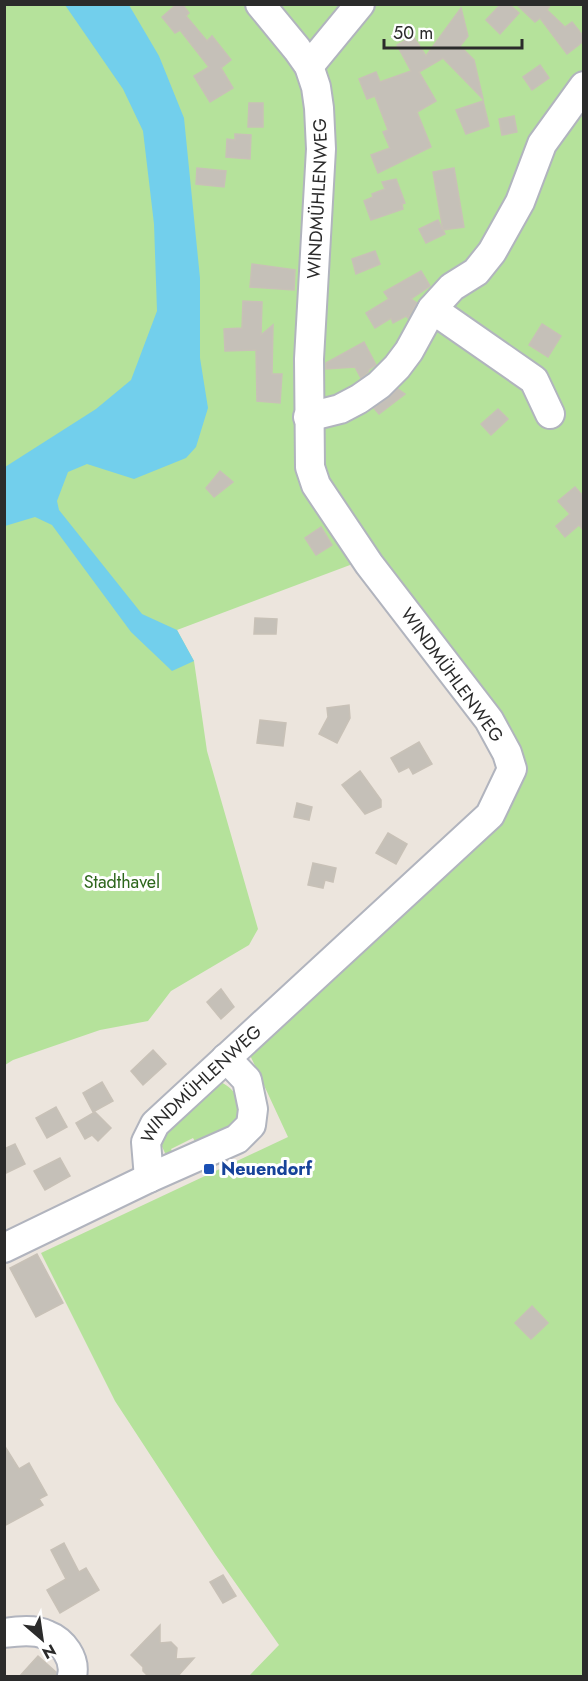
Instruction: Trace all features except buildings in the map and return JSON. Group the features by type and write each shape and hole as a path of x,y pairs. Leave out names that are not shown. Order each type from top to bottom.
{"street":[{"name":"WINDMÜHLENWEG","path":"149,1178 146,1142 155,1124 490,815 506,786 512,769 507,753 489,720 369,564 316,485 310,467 309,359 321,149 320,108 309,66 260,4"},
{"path":"309,66 360,4"},
{"path":"308,417 340,409 359,399 379,385 397,367 409,351 432,309 452,287 476,272 492,252 520,202 542,144 584,86"},
{"path":"432,309 534,380 550,414"},
{"path":"4,1248 149,1178 237,1139 251,1125 253,1108 247,1080 226,1058"},
{"path":"4,1633 20,1630 46,1634 58,1641 68,1652 73,1663 72,1677"}],"green space":[{"name":"Stadthavel","path":"4,5 583,5 583,1676 249,1676 279,1645 215,1554 115,1401 41,1253 288,1137 249,1053 515,787 374,556 177,630 194,661 207,751 258,929 249,945 171,991 148,1021 100,1030 13,1060 5,1065"},
{"path":"221,1082 233,1091 236,1098 240,1114 233,1125 197,1145 193,1138 171,1149 174,1155 165,1153 158,1138"}],"water":[{"path":"65,5 129,5 159,56 184,118 200,278 200,358 208,408 196,447 186,458 134,479 87,464 68,472 57,501 59,510 142,614 177,630 194,661 172,671 131,632 52,525 35,517 5,526 5,467 96,409 131,380 157,311 154,224 143,131 123,89"}],"place":[{"name":"Neuendorf","path":"209,1169"}]}
